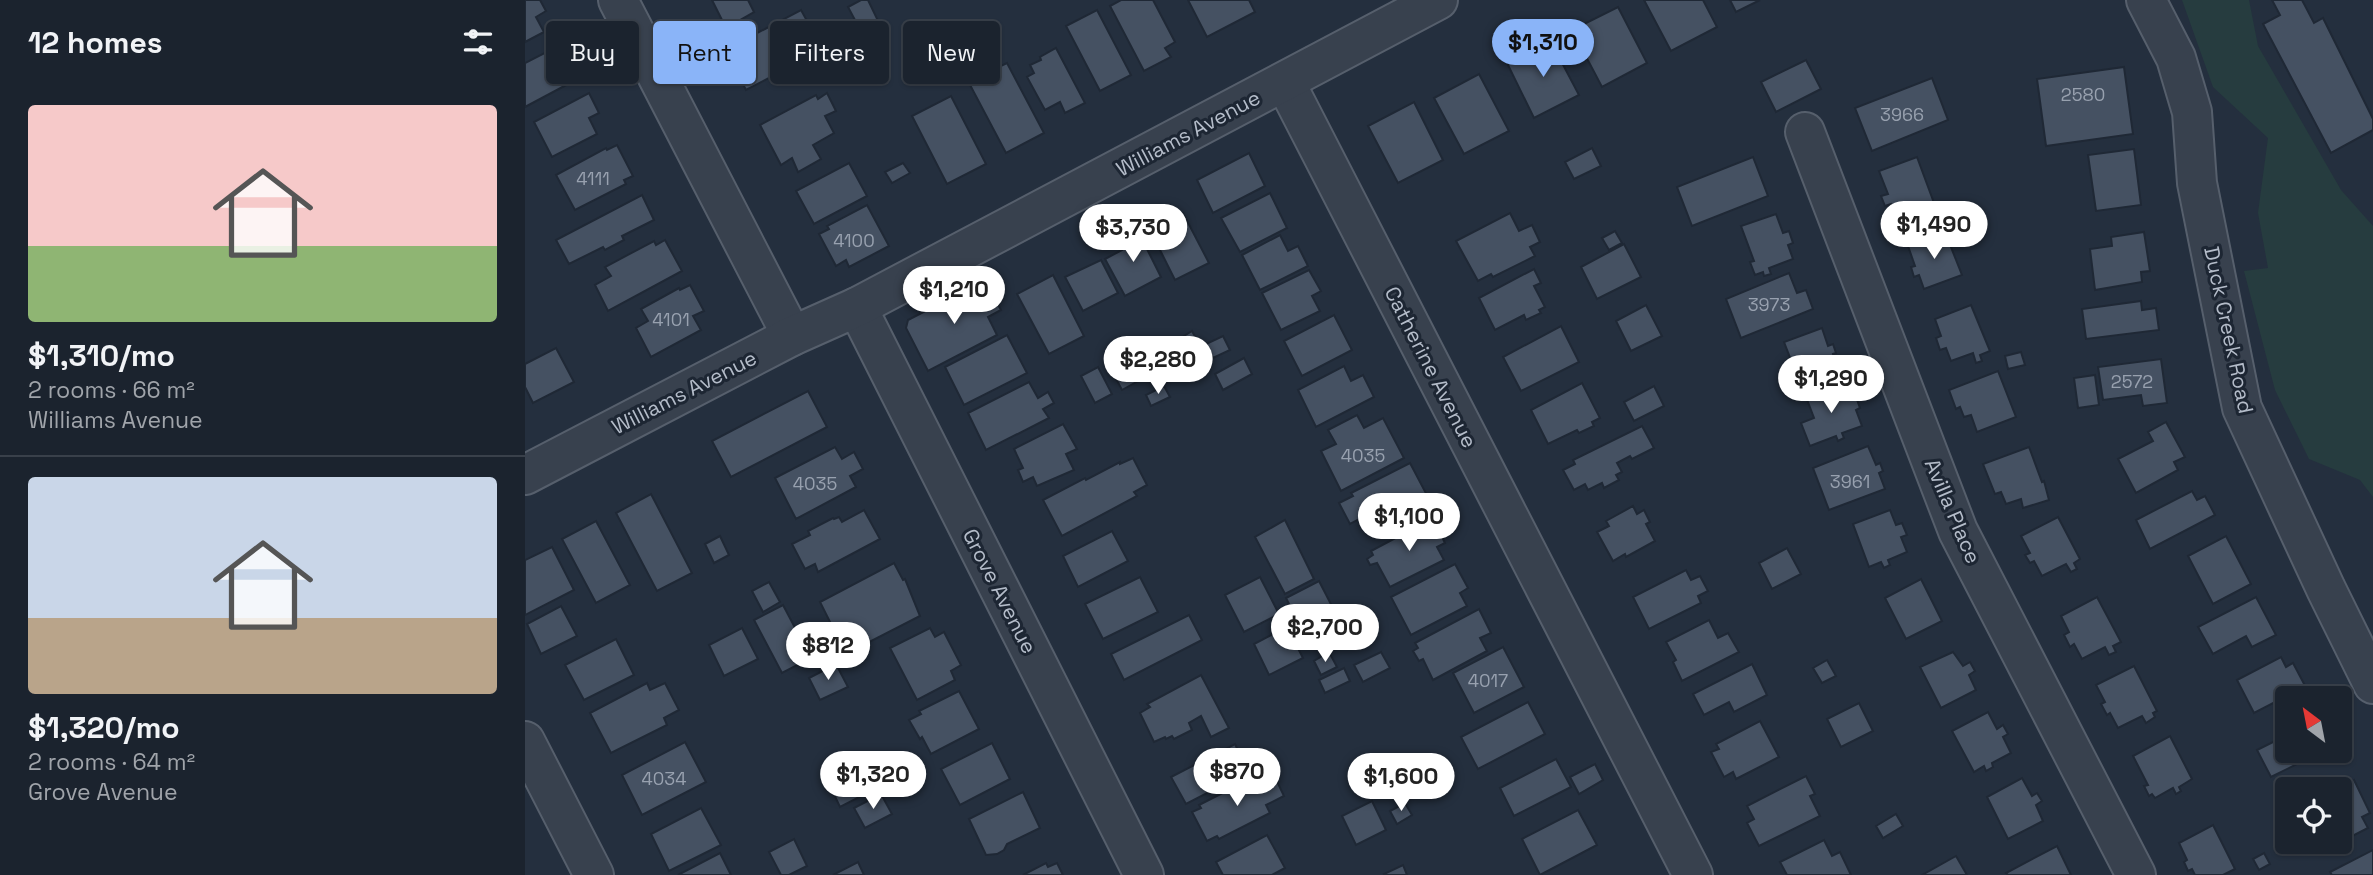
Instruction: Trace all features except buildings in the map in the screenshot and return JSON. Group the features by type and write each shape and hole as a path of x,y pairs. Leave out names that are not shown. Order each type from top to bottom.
{"street":[{"path":"618,0 792,336"},
{"name":"Williams Avenue","path":"525,475 792,336 857,307 1438,0"},
{"name":"Duck Creek Road","path":"2146,0 2176,58 2192,112 2197,183 2242,408 2373,684"},
{"name":"Catherine Avenue","path":"1285,82 1693,875"},
{"name":"Avilla Place","path":"1805,132 1958,531 2136,875"},
{"name":"Grove Avenue","path":"857,307 1144,875"},
{"path":"525,741 594,875"}],"green space":[{"path":"2182,0 2249,0 2258,46 2341,190 2373,226 2373,497 2360,480 2309,459 2275,390 2244,271 2268,268 2258,213 2268,138 2213,87"}]}
